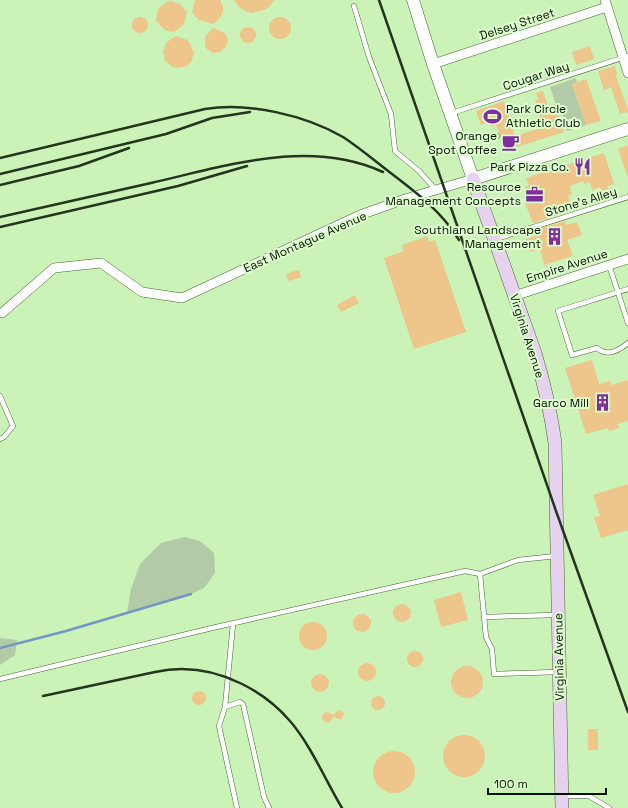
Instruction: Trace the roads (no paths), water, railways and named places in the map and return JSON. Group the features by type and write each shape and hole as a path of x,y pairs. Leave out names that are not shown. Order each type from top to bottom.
{"main road":[{"name":"Virginia Avenue","path":"473,179 540,370 552,424 554,443 557,556 562,802"}],"street":[{"name":"Virginia Avenue","path":"413,0 433,64 473,179"},
{"name":"Delsey Street","path":"433,64 606,4"},
{"path":"606,4 626,57 628,73"},
{"name":"East Montague Avenue","path":"1,316 54,268 101,263 142,292 182,298 360,216 405,199 473,179 628,128"},
{"name":"Empire Avenue","path":"514,296 628,259"}],"lane":[{"path":"354,6 369,57 391,114 395,151 419,171 436,190"},
{"name":"Cougar Way","path":"450,114 626,57"},
{"path":"459,138 497,136"},
{"name":"Stone's Alley","path":"495,239 628,197"},
{"path":"609,265 628,323"},
{"path":"628,290 558,311 572,355 597,348 601,352 609,353 617,351 628,343"},
{"path":"0,396 13,426 4,437 0,439"},
{"path":"0,679 465,571 480,574 518,560 557,556"},
{"path":"480,574 486,637 492,649 494,674 559,672"},
{"path":"484,618 558,615"},
{"path":"233,624 225,707 219,726 237,808"},
{"path":"225,707 240,702 243,704 264,797 269,808"},
{"path":"562,802 589,796 609,808"},
{"path":"599,802 599,808"}],"waterway":[{"path":"0,648 66,631 191,594"}],"railway":[{"path":"379,0 556,511 628,712"},
{"path":"0,158 205,109 239,107 276,112 311,122 328,129 362,150 411,188 437,212 459,240"},
{"path":"0,174 166,134 212,118 250,112"},
{"path":"0,185 79,166 129,148"},
{"path":"0,217 208,169 267,158 297,156 326,157 355,162 383,172"},
{"path":"0,227 178,186 247,166"},
{"path":"43,696 168,670 197,670 213,673 227,678 255,691 280,710 290,721 304,740 342,808"}],"place":[{"name":"Park Circle Athletic Club","path":"493,116"},
{"name":"Orange Spot Coffee","path":"510,143"},
{"name":"Park Pizza Co.","path":"582,167"},
{"name":"Resource Management Concepts","path":"534,194"},
{"name":"Southland Landscape Management","path":"554,237"},
{"name":"Garco Mill","path":"602,403"}]}
